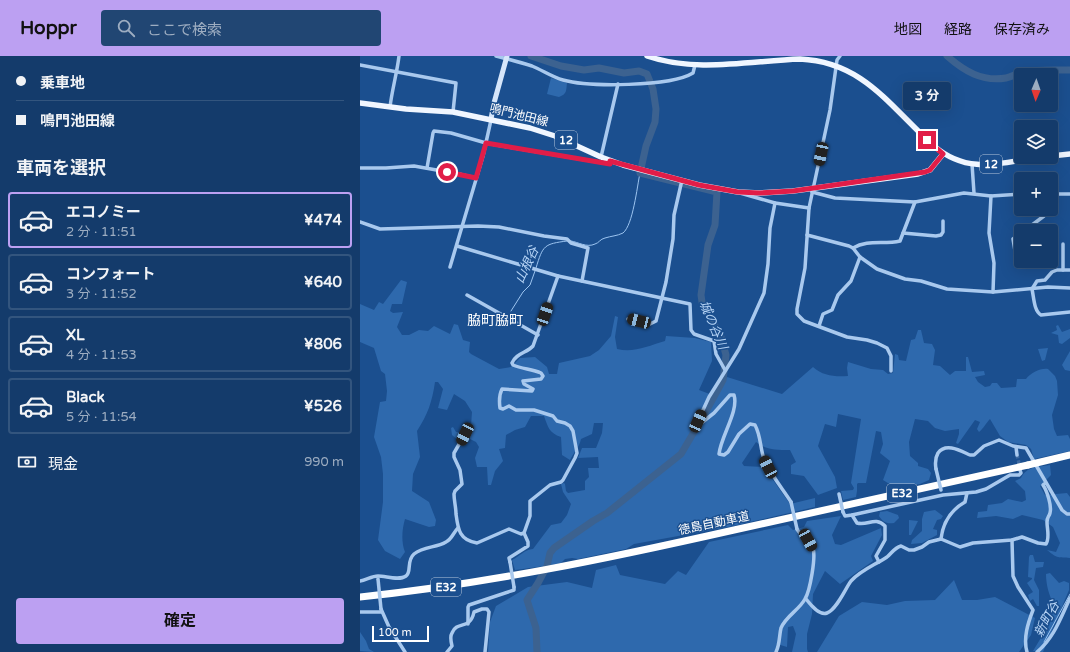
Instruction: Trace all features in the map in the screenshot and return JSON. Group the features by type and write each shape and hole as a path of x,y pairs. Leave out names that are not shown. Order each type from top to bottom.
{"highway":[{"name":"徳島自動車道","path":"360,597 409,592 564,567 1070,455"}],"main road":[{"name":"12","path":"647,56 661,61 695,66 800,59 836,65 855,74 866,82 920,134 943,154 956,161 985,165 1014,161"},
{"path":"491,119 507,57"},
{"name":"鳴門池田線","path":"360,103 453,112 543,131 610,161 682,180 738,192 778,193 813,190 925,172 930,170 943,154"},
{"path":"1058,155 1070,154"}],"street":[{"path":"390,107 399,56"},
{"path":"496,56 507,57 561,79 581,84 651,83 687,77 693,73 695,66"},
{"path":"840,56 837,60 830,110 809,208 805,268 797,314 804,321 847,337 867,340 887,348 890,351 891,356 891,371"},
{"path":"360,65 456,83 453,112"},
{"path":"601,157 618,84"},
{"path":"450,267 486,143 491,119"},
{"path":"427,168 434,131 451,133 486,143 592,162 610,164 610,161"},
{"path":"972,164 974,193"},
{"path":"360,168 414,166 476,178"},
{"path":"628,319 650,324 656,321 666,282 673,239 674,215 682,180"},
{"path":"813,190 835,198 915,202 954,194 974,193 991,196 1014,194"},
{"path":"738,192 754,198 776,203 809,208"},
{"path":"1058,194 1070,194"},
{"path":"991,196 989,233 994,263 994,292"},
{"path":"853,248 859,244 868,242 900,241 915,202"},
{"path":"776,203 770,228 764,293 739,349 709,396 698,421 700,424 714,413 730,395 734,395 734,410 724,434 720,454 724,455 728,452 743,429 750,424 756,425 764,458 772,475 791,502 797,529 800,534 808,540 813,549 813,570 806,599 788,618 781,628 780,643 776,652"},
{"path":"1033,224 1044,216"},
{"path":"903,233 936,236 941,235 943,232 943,221"},
{"path":"360,222 380,229 478,226 509,229 567,239 571,243 588,248 582,281"},
{"path":"806,235 853,248 860,257 877,269 905,279 956,290 994,292 1032,290 1048,287 1070,288"},
{"path":"1062,270 1063,244"},
{"path":"457,246 558,276 690,304 691,330 694,334 714,341 716,354 725,370"},
{"path":"818,326 823,314 834,308 838,295 851,281 860,257"},
{"path":"1070,270 1057,270 1052,272 1045,280 1037,281 1032,290 1038,314 1070,312"},
{"path":"468,624 469,605 514,590 509,558 515,556 528,546 524,533 530,516 530,501 550,486 563,480 577,453 573,431 570,426 565,423 557,421 553,416 534,410 516,410 509,406 503,410 500,408 500,396 502,389 532,391 533,389 524,384 523,381 541,379 543,376 541,373 534,370 516,367 512,363 517,356 530,350 534,346 558,276"},
{"path":"467,295 538,335"},
{"path":"465,434 454,453 454,457 460,470 462,484 454,494 458,528 462,536 472,542 477,543 509,529 521,534 524,533"},
{"path":"943,495 935,463 936,457 940,451 944,448 950,448 974,455 984,446 994,441 1002,441 1028,450 1062,510 1067,514 1070,514"},
{"path":"1016,447 1017,455"},
{"path":"839,494 845,516 943,495 986,490 1010,475 1019,475 1020,470"},
{"path":"806,599 822,614 828,613 850,582 857,575 887,557 896,548 901,546 909,550 914,550 929,542 941,539 960,547 983,542 1012,540 1022,537 1038,543 1046,544 1048,541 1047,518 1051,511 1047,491 1043,486 1046,483"},
{"path":"941,539 942,532 949,516 953,509 965,502 967,493"},
{"path":"852,515 856,523 861,524 876,521 881,522 885,526 885,540 876,556 879,562"},
{"path":"360,581 378,577 402,578 407,576 409,572 409,562 415,553 425,547 445,543 451,539 455,530 458,528"},
{"path":"1012,540 1013,576 1018,587 1033,610 1025,638 1027,652"},
{"path":"378,577 381,610 388,627 405,652"},
{"path":"1040,650 1054,633 1070,598"},
{"path":"447,652 452,646 452,631 457,626 468,624 473,618 474,612 487,609 489,612 485,652"},
{"path":"360,612 381,610"}],"shaded area":[{"path":"551,78 567,83 566,92 563,95 559,97 547,94"},
{"path":"401,280 407,282 402,304 392,304 390,311 393,313 403,312 397,327 402,335 409,335 419,330 428,331 434,326 450,334 454,324 458,325 463,340 470,342 469,352 499,369 511,367 520,358 535,357 547,367 549,374 557,374 559,363 590,356 599,350 611,336 615,316 618,317 615,337 617,349 629,350 641,348 665,341 666,336 695,338 711,342 712,361 699,390 715,396 727,377 782,394 813,367 829,375 848,376 848,362 871,369 883,370 888,374 893,373 895,354 898,355 899,360 906,361 911,340 915,339 918,330 921,330 924,343 932,344 935,350 933,365 940,366 950,375 955,371 966,371 966,357 968,357 972,372 984,371 985,375 975,377 978,382 985,387 990,386 992,383 997,383 1001,388 1016,387 1017,379 1026,379 1036,371 1048,369 1055,376 1057,381 1058,395 1052,415 1054,429 1057,436 1068,435 1070,439 1070,451 1034,459 1031,449 1026,445 1008,442 1000,436 990,419 979,432 977,429 980,422 975,420 958,444 956,443 959,429 945,431 935,428 928,421 915,419 909,442 910,456 918,463 918,466 928,469 931,473 929,480 920,484 896,488 883,480 890,461 880,453 883,444 881,432 876,431 866,483 857,484 856,497 843,500 841,491 853,490 854,488 851,483 861,419 838,414 836,427 825,424 818,446 835,477 837,488 818,495 804,476 791,474 791,465 796,462 790,450 772,449 764,447 756,442 742,463 744,466 763,467 766,475 773,480 790,504 815,498 815,507 728,527 634,544 626,549 578,559 565,559 561,563 515,570 512,560 533,549 551,525 561,523 567,515 571,504 563,492 561,484 565,484 566,491 568,493 585,490 585,481 589,477 588,468 599,468 598,457 578,458 582,448 596,448 602,433 603,423 594,423 592,434 581,439 570,460 562,455 561,437 551,431 544,416 531,416 525,427 506,435 505,448 499,449 503,461 495,471 491,485 488,485 487,467 477,467 475,458 479,447 476,442 466,437 458,440 452,435 451,428 453,427 456,432 461,432 462,426 471,426 472,412 465,401 454,394 447,410 438,408 443,389 438,382 435,382 429,408 417,431 420,457 413,474 412,491 429,502 436,520 435,526 429,527 405,519 402,536 405,552 400,559 385,551 378,540 383,502 383,474 381,457 374,437 380,402 386,401 387,391 385,374 381,371 374,348 360,342 360,304 374,310 379,302 383,304"},
{"path":"1058,325 1062,332 1070,329 1070,338 1062,344 1059,343 1058,335 1051,333 1057,330 1056,326"},
{"path":"1048,348 1045,360 1042,361 1038,349"},
{"path":"1070,351 1070,371 1065,370 1062,365"},
{"path":"1050,465 1051,475 1040,486 1045,495 1067,493 1070,497 1070,558 1058,557 1047,550 1056,552 1060,543 1053,527 1043,520 1022,515 1013,519 996,516 977,518 978,512 987,511 988,505 1002,503 1008,499 1022,502 1026,500 1025,491 1015,481 1021,478 1026,471 1030,469"},
{"path":"935,510 943,516 941,519 937,520 933,529 937,530 937,535 922,543 911,544 912,540 922,531 922,519 924,512"},
{"path":"887,511 898,515 899,518 894,523 885,522 879,516 880,512"},
{"path":"841,516 832,535 835,544 841,545 881,528 882,535 871,556 873,561 840,584 825,571 813,594 812,614 807,634 808,652 792,652 796,634 793,626 788,627 787,647 777,644 775,652 488,652 490,622 496,606 528,587 567,582 592,588 596,570 616,565 620,575 665,584 678,571 686,575 709,542 788,525 793,530 804,527 807,521"},
{"path":"909,520 918,521 911,535 909,535"},
{"path":"1030,555 1033,555 1035,562 1044,562 1043,567 1036,568 1034,580 1039,590 1039,606 1037,606 1033,599 1030,601 1028,595 1033,592 1027,583 1032,579 1028,577"},
{"path":"1050,573 1059,583 1064,581 1069,583 1069,590 1043,652 1033,651 1051,621 1054,605 1048,590 1046,574"},
{"path":"954,580 962,600 977,600 995,597 1035,618 1031,635 1019,652 817,652 839,616 862,602 887,605 905,601 935,600"},
{"path":"360,632 369,649 374,652 360,651"}],"waterway":[{"name":"城の谷川","path":"531,56 561,66 584,70 599,68 624,73 639,71 647,74 653,89 656,109 655,122 646,146 640,173 717,192 715,225 708,245 701,295 702,302 721,337 726,355 723,380 681,454 607,513 554,548 550,553 547,566 527,600 536,628 537,652"},
{"path":"947,56 967,71 981,77 997,79 1035,70 1070,70"},
{"name":"山根谷","path":"571,241 592,245 603,239 623,233 632,214 640,173"},
{"name":"山根谷","path":"536,268 541,254 546,247 553,243 567,241"},
{"name":"山根谷","path":"511,311 523,292 530,285 535,271"},
{"name":"新町谷","path":"1044,642 1070,594"}],"tunnel":[{"path":"1017,455 1020,467"}],"district":[{"name":"脇町脇町","path":"495,320"}],"route":[{"path":"447,172 476,178 486,143 592,162 610,164 610,161 718,189 738,192 778,193 925,172 930,170 943,154 927,140"}]}
